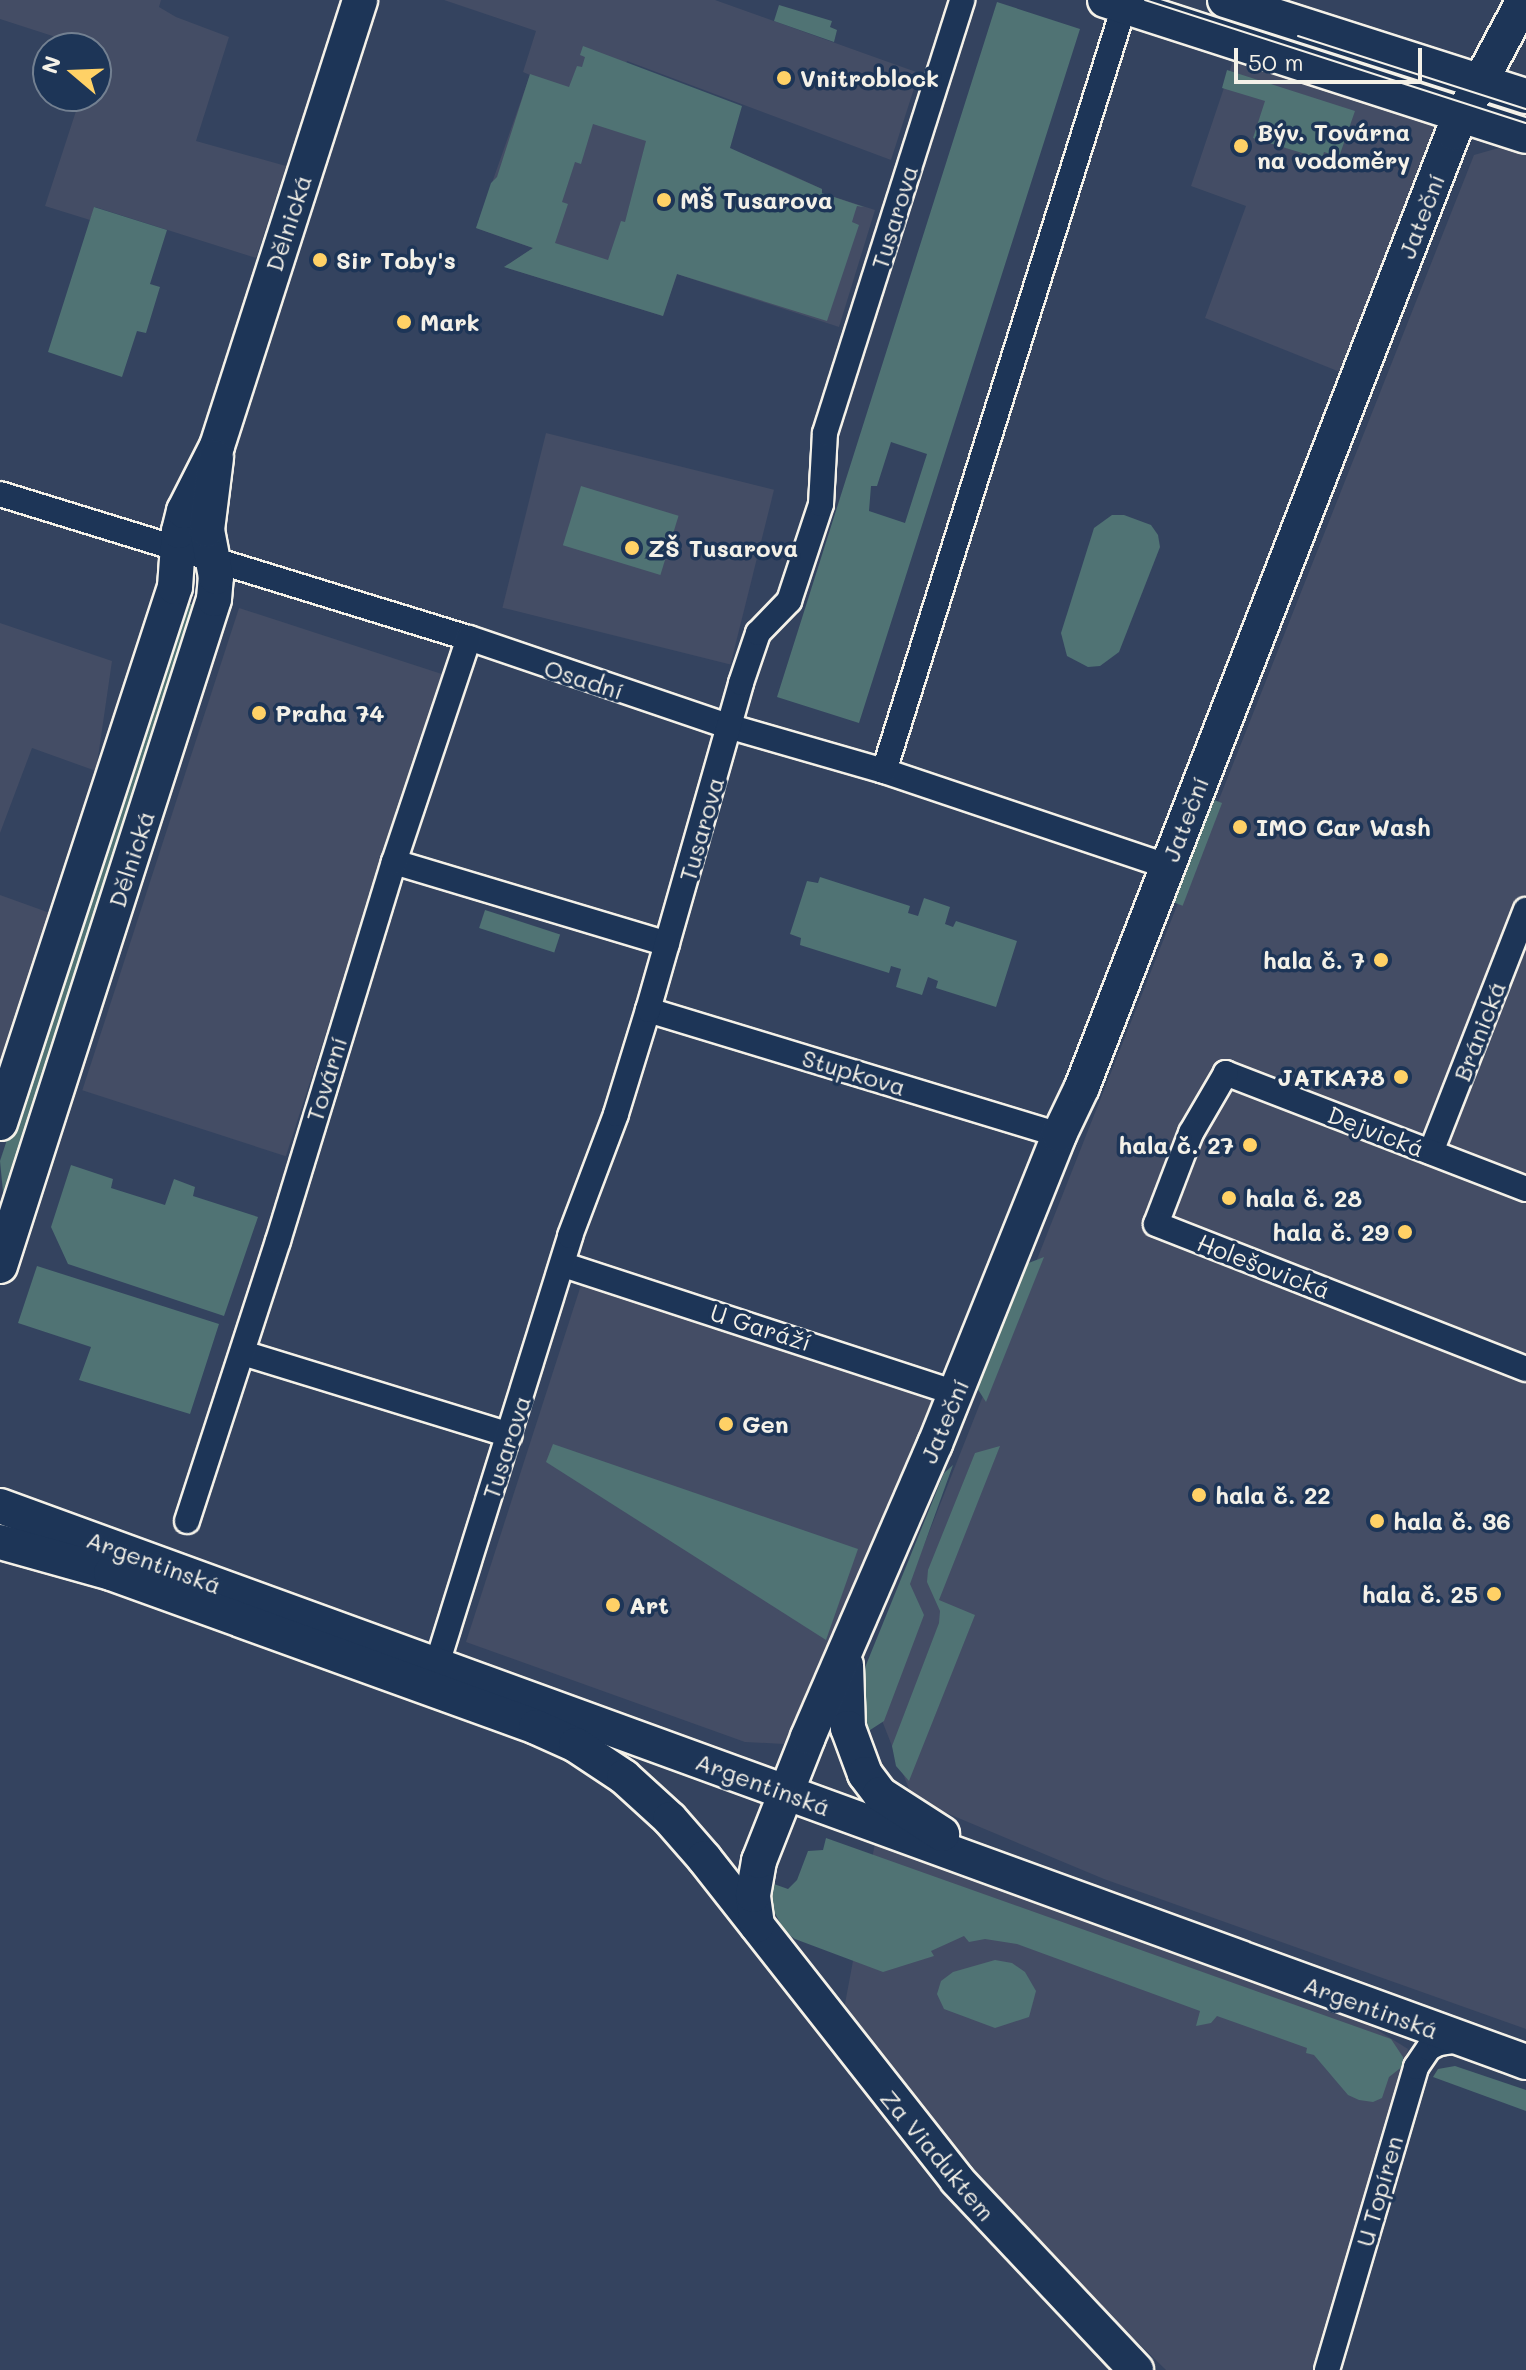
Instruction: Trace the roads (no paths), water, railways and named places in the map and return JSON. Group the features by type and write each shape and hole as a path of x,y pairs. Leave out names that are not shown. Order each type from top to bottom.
{"street":[{"name":"Dělnická","path":"2,1253 214,599 216,577 207,530 217,446 360,0"},
{"name":"Tusarova","path":"437,1664 648,1010 728,726 758,633 789,601 821,504 825,433 962,0"},
{"path":"1225,0 1526,96"},
{"name":"Jateční","path":"757,1925 754,1881 787,1792 956,1393 1059,1135 1082,1087 1448,147 1524,0"},
{"path":"884,771 1118,2 1526,136"},
{"name":"Dělnická","path":"0,1123 175,587 179,531 189,495 217,446"},
{"name":"Osadní","path":"0,494 469,638 728,726 884,771 1167,866"},
{"name":"Tovární","path":"187,1521 243,1353 394,862 469,638"},
{"path":"394,862 667,944"},
{"name":"Bránická","path":"1431,1152 1526,910"},
{"name":"Stupkova","path":"648,1010 1059,1135"},
{"name":"Dejvická","path":"1226,1073 1526,1189"},
{"name":"Holešovická","path":"1226,1073 1191,1133 1156,1224 1526,1369"},
{"name":"U Garáží","path":"564,1265 956,1393"},
{"path":"243,1353 510,1435"},
{"name":"Argentinská","path":"0,1506 1526,2062"},
{"name":"Argentinská","path":"0,1542 126,1578 536,1727 576,1745 646,1794 700,1853 757,1925"},
{"name":"Jateční","path":"850,1641 845,1706 853,1746 865,1774 880,1794 896,1806 1005,1872"},
{"name":"Za Viaduktem","path":"757,1925 957,2180 1136,2370"},
{"name":"U Topíren","path":"1327,2370 1416,2067 1421,2057 1439,2043 1461,2040"}],"tram line":[{"path":"1145,0 1526,123"},
{"path":"1298,36 1526,109"}],"place":[{"name":"Vnitroblock","path":"784,78"},
{"name":"Býv. Továrna na vodoměry","path":"1241,146"},
{"name":"MŠ Tusarova","path":"664,200"},
{"name":"Sir Toby's","path":"320,260"},
{"name":"Mark","path":"404,322"},
{"name":"ZŠ Tusarova","path":"632,548"},
{"name":"Praha 74","path":"259,713"},
{"name":"IMO Car Wash","path":"1240,827"},
{"name":"hala č. 7","path":"1381,960"},
{"name":"JATKA78","path":"1401,1077"},
{"name":"hala č. 27","path":"1250,1145"},
{"name":"hala č. 28","path":"1229,1198"},
{"name":"hala č. 29","path":"1405,1232"},
{"name":"Gen","path":"726,1424"},
{"name":"hala č. 22","path":"1199,1495"},
{"name":"hala č. 36","path":"1377,1521"},
{"name":"hala č. 25","path":"1494,1594"},
{"name":"Art","path":"613,1605"}]}
